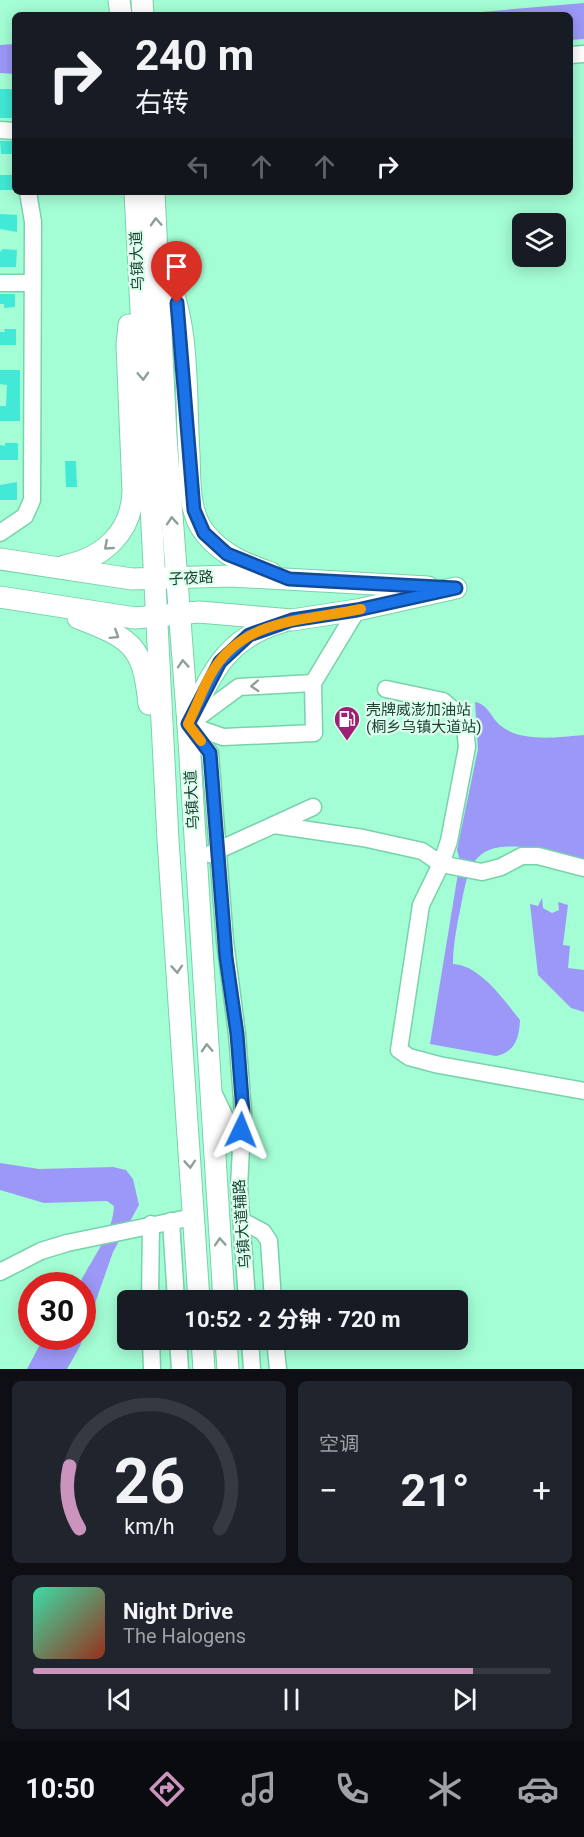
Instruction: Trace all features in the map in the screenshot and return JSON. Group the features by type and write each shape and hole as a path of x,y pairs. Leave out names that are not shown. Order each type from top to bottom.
{"main road":[{"name":"乌镇大道","path":"135,195 138,287 170,869 199,1290"},
{"name":"乌镇大道","path":"154,195 223,1290"},
{"path":"158,257 172,286 180,317 190,474 198,524 227,554 289,579"},
{"path":"57,567 86,560 110,546 120,535 131,511 134,490 127,345 138,287"},
{"name":"子夜路","path":"0,559 154,580 231,576 456,588 357,610"},
{"path":"0,597 135,618 180,613 217,613 292,620"},
{"path":"41,604 117,635 138,654 144,667 158,833 161,852 170,869"},
{"path":"188,724 211,675 234,646 249,635 292,620 357,610"},
{"path":"174,924 199,922"},
{"path":"203,1350 204,1369"},
{"path":"227,1350 228,1369"}],"street":[{"path":"0,533 25,516 32,500 33,222 28,195"},
{"path":"0,283 32,283"},
{"path":"188,724 223,737 314,733 314,683 357,610"},
{"path":"188,724 239,687 314,683"},
{"path":"386,689 443,701 458,714 465,727 467,747 449,841 441,864 421,905 399,1035 399,1050 409,1057 439,1065 584,1091"},
{"name":"乌镇大道辅路","path":"188,724 210,753 243,1112 239,1147 246,1290"},
{"path":"195,860 313,807"},
{"path":"274,825 363,838 422,851 441,864 482,872 501,867 522,856 538,856 584,868"},
{"path":"210,1084 239,1147"},
{"path":"0,1272 41,1251 95,1235 193,1217"},
{"path":"171,1221 175,1290"},
{"path":"242,1221 263,1232 269,1241 272,1290"},
{"path":"148,1225 150,1290"},
{"path":"151,1350 152,1369"},
{"path":"179,1350 180,1369"},
{"path":"251,1350 252,1369"},
{"path":"276,1350 278,1369"}],"shaded area":[{"path":"584,3 584,39 573,40 573,12 480,12"},
{"path":"12,44 12,74 0,73 0,45"},
{"path":"475,702 486,708 501,726 519,735 552,738 584,735 584,861 542,850 511,846 497,848 484,852 475,861 467,880 456,932 453,964 473,970 482,977 520,1020 515,1043 508,1051 496,1056 430,1044 460,861 457,850 478,749"},
{"path":"542,898 543,908 552,913 559,910 558,902 568,905 563,945 570,946 568,968 584,970 584,1012 571,1008 538,975 530,904 538,906"},
{"path":"0,1163 39,1169 113,1167 126,1170 133,1179 139,1205 113,1252 96,1300 96,1272 86,1272 110,1227 114,1206 107,1201 44,1203 0,1190"},
{"path":"37,1350 78,1350 67,1369 27,1369"}],"building":[{"path":"0,89 12,89 12,118 0,118"},
{"path":"0,141 12,141 12,154 1,154"},
{"path":"0,175 12,175 12,190 0,190"},
{"path":"0,214 17,215 17,232 0,229"},
{"path":"3,249 17,250 16,267 0,267 0,252"},
{"path":"0,294 15,294 15,307 4,308 4,304 0,304"},
{"path":"4,329 16,329 16,345 0,345 0,332 5,332"},
{"path":"0,370 20,370 20,421 0,421 0,406 6,406 7,385 0,384"},
{"path":"5,443 18,443 18,460 0,460 0,445 5,446"},
{"path":"65,461 76,461 77,487 66,487"},
{"path":"17,482 17,500 0,500 0,485"}],"slow traffic":[{"path":"201,741 188,724 211,675 234,646 249,635 279,623 361,609"}],"place":[{"name":"壳牌威澎加油站 (桐乡乌镇大道站)","path":"347,742"}],"route":[{"path":"177,303 182,331 194,510 198,524 204,533 218,547 238,560 289,579 456,588 357,610 292,620 249,635 234,646 211,675 188,724 210,753 229,990 237,1034 243,1112 241,1130"}]}
